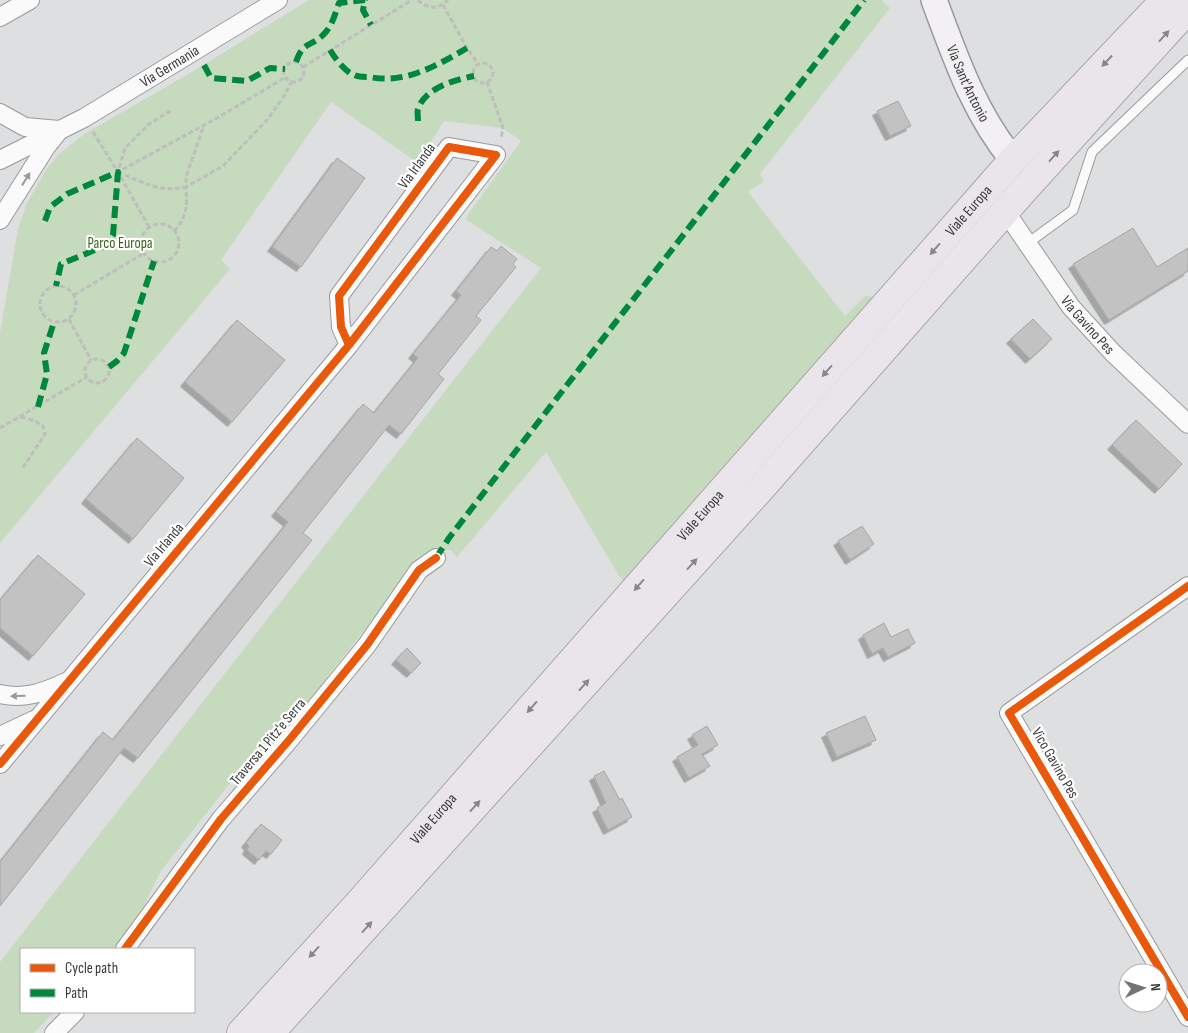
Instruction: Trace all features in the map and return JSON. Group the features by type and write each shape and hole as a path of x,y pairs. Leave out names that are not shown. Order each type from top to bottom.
{"main road":[{"name":"Viale Europa","path":"241,1033 378,881 1013,160 1165,0"},
{"name":"Viale Europa","path":"270,1033 763,486 1005,211 1188,9"}],"street":[{"path":"0,18 30,0"},
{"name":"Via Germania","path":"0,160 84,118 278,0"},
{"name":"Via Sant'Antonio","path":"934,0 966,85 997,141 1013,160"},
{"path":"0,113 25,127 60,130"},
{"name":"Via Germania","path":"0,220 46,147 60,130"},
{"name":"Via Irlanda","path":"0,764 349,345 496,154 449,147 338,296 341,327 349,345"},
{"name":"Via Gavino Pes","path":"1005,211 1071,308 1113,353 1188,424"},
{"name":"Traversa 1 Pitz'e Serra","path":"126,948 220,819 290,739 367,645 419,570 436,558"},
{"name":"Vico Gavino Pes","path":"1188,586 1009,713 1188,1017"},
{"name":"Via Irlanda","path":"0,694 7,696 32,695 50,690 69,681"},
{"name":"Via Irlanda","path":"0,736 39,717"},
{"path":"54,1033 74,1013"}],"lane":[{"path":"1028,243 1073,210 1092,152 1188,60"}],"path":[{"path":"303,67 412,0"},
{"path":"418,0 434,8 443,5 448,0"},
{"path":"443,5 478,65"},
{"path":"295,62 303,67 303,76 298,81 292,81 284,72 289,64 295,62"},
{"path":"485,64 490,67 492,76 487,82 480,82 475,79 474,69 478,65 485,64"},
{"path":"118,172 286,76"},
{"path":"118,172 155,187 172,190 186,187 223,166 267,120 292,81"},
{"path":"487,82 503,128 496,154"},
{"path":"118,172 125,148 149,124 172,110"},
{"path":"84,118 118,172 149,227"},
{"path":"174,231 180,225 187,208 186,178 204,124"},
{"path":"160,224 166,225 174,231 179,238 178,250 169,260 157,262 150,260 144,253 141,243 142,237 149,227 160,224"},
{"path":"74,295 144,253"},
{"path":"54,287 65,287 74,295 75,312 68,319 60,322 48,319 43,315 40,304 44,293 54,287"},
{"path":"68,319 91,360"},
{"path":"99,358 106,362 110,373 105,380 98,383 87,377 85,369 91,360 99,358"},
{"path":"0,428 87,377"},
{"path":"21,417 35,421 43,426 45,434 22,469"}],"green space":[{"name":"Parco Europa","path":"309,0 881,0 890,8 760,174 764,181 748,192 845,316 865,296 882,298 630,588 619,576 546,452 457,557 451,550 432,549 418,557 385,605 307,705 268,751 230,783 161,871 143,907 114,948 20,948 20,1013 53,1013 34,1033 0,1033 0,962 541,268 465,219 521,141 503,128 444,121 418,163 331,102 221,260 230,269 0,543 0,333 18,229 27,203 48,167 59,154 86,133 192,72"}],"building":[{"path":"898,101 911,126 890,136 877,111"},
{"path":"337,158 365,178 301,267 272,247"},
{"path":"1133,228 1157,267 1188,248 1188,271 1109,320 1073,264"},
{"path":"501,246 517,259 513,264 516,267 476,316 481,320 438,374 444,379 401,434 389,425 303,533 312,540 138,758 124,748 0,906 0,862 103,732 113,740 288,522 276,512 363,404 374,413 418,358 413,354 461,295 456,291 491,247 497,251"},
{"path":"1033,319 1052,339 1030,359 1011,339"},
{"path":"237,320 285,360 232,422 185,382"},
{"path":"1136,420 1182,464 1159,489 1112,445"},
{"path":"137,438 184,478 133,539 86,499"},
{"path":"862,526 874,544 850,560 838,541"},
{"path":"38,555 85,594 33,656 0,628 0,600"},
{"path":"884,623 891,637 908,629 915,643 888,657 883,648 872,654 863,635"},
{"path":"407,648 421,663 411,673 396,660"},
{"path":"865,716 876,740 837,757 826,733"},
{"path":"707,726 718,745 702,754 710,766 689,778 677,757 698,745 692,735"},
{"path":"604,771 632,817 608,830 597,808 606,803 594,776"},
{"path":"261,824 282,840 271,854 266,851 259,860 247,850 249,846 246,843"}],"marked path":[{"path":"296,62 304,47 319,39 329,28 339,3 365,0 363,10 371,25"},
{"path":"436,558 449,538 864,0"},
{"path":"330,50 340,64 350,73 359,77 383,79 408,76 420,72 467,48"},
{"path":"204,65 211,78 247,81 270,68 285,69"},
{"path":"418,121 418,109 434,90 449,83 474,76"},
{"path":"45,221 50,207 67,194 118,172 113,235 107,245 61,264 56,286"},
{"path":"109,367 124,353 154,261"},
{"path":"38,407 47,374 44,353 54,322"}],"cycle path":[{"path":"0,764 349,345 496,155 449,147 339,296 341,327 349,345"},
{"path":"126,948 221,819 367,645 419,570 436,558"},
{"path":"1188,586 1009,713 1188,1017"}]}
